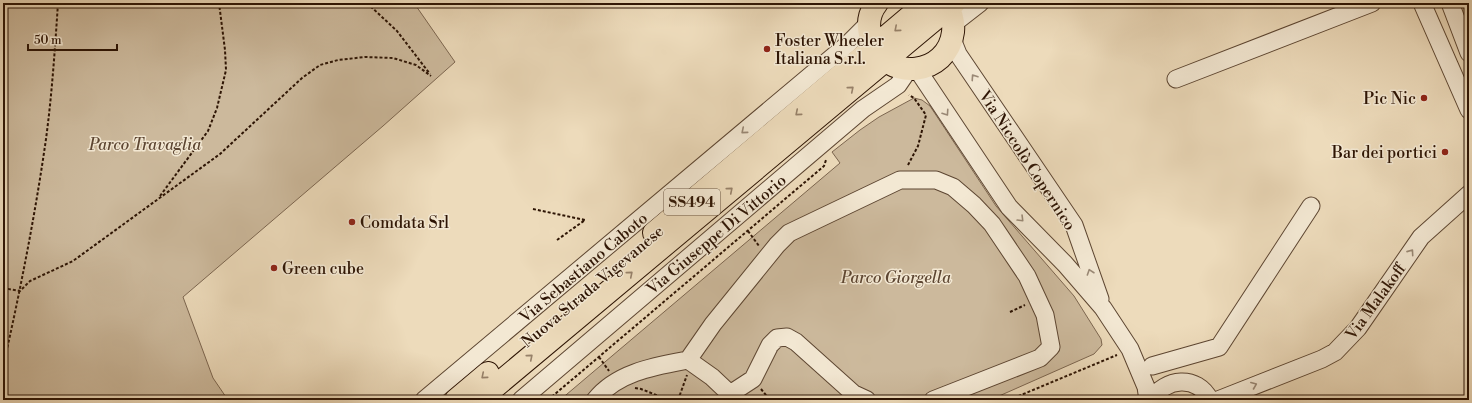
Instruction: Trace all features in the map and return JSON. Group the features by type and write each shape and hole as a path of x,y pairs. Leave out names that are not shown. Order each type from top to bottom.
{"main road":[{"name":"Nuova Strada Vigevanese","path":"479,400 880,54 926,3"},
{"path":"870,11 869,32 880,54 895,66 913,69 924,67 938,60 947,49 951,15"},
{"name":"Nuova Strada Vigevanese","path":"456,400 880,54 951,15"}],"street":[{"path":"951,15 980,3"},
{"path":"1176,79 1372,3"},
{"path":"1422,3 1469,110"},
{"path":"1450,3 1469,53"},
{"name":"Via Sebastiano Caboto","path":"424,400 836,54 870,11"},
{"name":"Via Niccolò Copernico","path":"951,15 958,54 1074,225 1103,308"},
{"name":"Via Niccolò Copernico","path":"913,69 1009,206 1065,264 1103,308 1130,349 1146,387 1148,400"},
{"name":"Via Giuseppe Di Vittorio","path":"521,400 863,109 898,85 913,69"},
{"path":"595,400 616,381 638,371 688,360 713,324 789,232 900,180 936,180 953,187 974,205 992,224 1027,276 1045,315 1051,347 1040,358 933,400"},
{"name":"Via Malakoff","path":"1218,400 1322,359 1335,352 1358,328 1421,237 1469,194"},
{"path":"1152,366 1219,347 1311,206"},
{"path":"688,360 712,376 728,397 753,379 770,345 777,338 787,337 796,342 854,394 867,400"},
{"path":"1130,349 1152,366 1180,382 1195,385 1206,394 1210,400"},
{"path":"1151,400 1160,389 1173,383 1180,382"}],"path":[{"path":"3,368 20,291 46,138 54,66 58,3"},
{"path":"158,199 208,131 218,108 226,70 219,3"},
{"path":"20,291 30,281 73,261 220,154 302,78 320,65 338,60 365,57 393,58 416,65 431,76 397,31 367,3"},
{"path":"900,180 918,146 926,115 914,98 909,95"},
{"path":"548,400 824,166 829,150 823,143"},
{"path":"533,209 585,220 558,240"},
{"path":"748,231 768,256"},
{"path":"3,288 20,291"},
{"path":"1009,400 1130,349"},
{"path":"678,400 687,375 688,360"},
{"path":"616,381 621,387 641,389 664,398 664,400"}],"green space":[{"name":"Parco Travaglia","path":"3,3 414,3 455,62 383,126 183,297 213,378 228,400 3,400"},
{"path":"1457,3 1467,3 1469,8 1469,33"},
{"name":"Parco Giorgella","path":"914,98 922,100 930,106 996,206 1074,296 1101,339 1102,345 1094,354 990,400 560,400 840,163 832,152 879,117"}],"place":[{"name":"Foster Wheeler Italiana S.r.l.","path":"767,49"},
{"name":"Pic Nic","path":"1424,98"},
{"name":"Bar dei portici","path":"1445,152"},
{"name":"Comdata Srl","path":"352,222"},
{"name":"Green cube","path":"274,268"}]}
